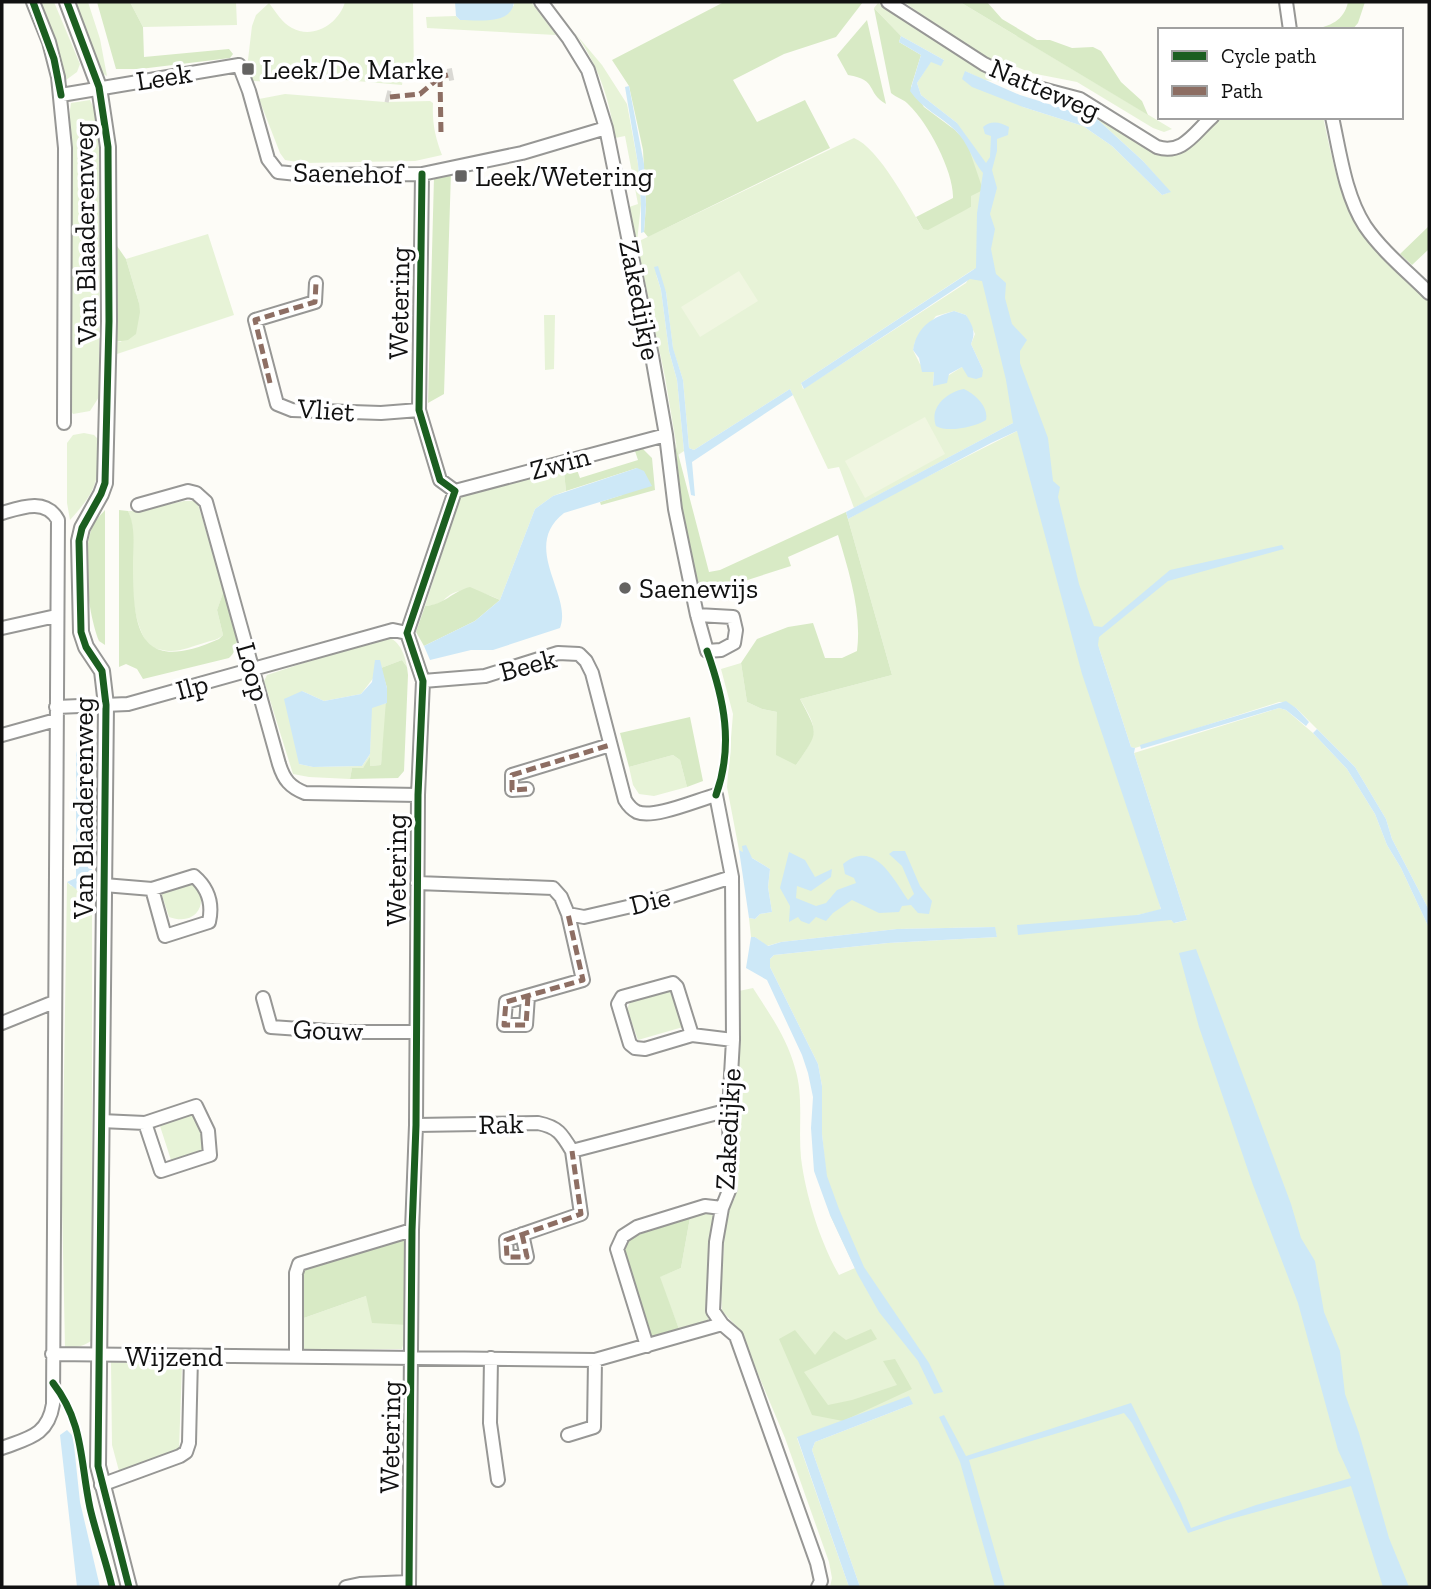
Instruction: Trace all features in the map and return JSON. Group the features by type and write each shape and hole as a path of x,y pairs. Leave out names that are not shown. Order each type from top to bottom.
{"street":[{"name":"Van Blaaderenweg","path":"33,2 54,59 61,95 65,180 64,423"},
{"name":"Van Blaaderenweg","path":"67,2 99,87 104,111 110,182 105,483 80,534 80,632 86,647 102,671 106,705 97,1443 101,1485 129,1587"},
{"name":"Zakedijkje","path":"541,2 588,70 606,128 666,435 675,509 697,615"},
{"name":"Natteweg","path":"888,2 1004,75 1027,85 1080,99 1157,146 1169,149 1188,142 1210,119"},
{"path":"1286,2 1290,28"},
{"name":"Leek","path":"61,95 239,65 249,91"},
{"name":"Saenehof","path":"249,91 268,159 278,172 307,175 422,174"},
{"path":"1332,119 1357,212 1378,242 1429,293"},
{"path":"422,174 522,153 606,128"},
{"name":"Wetering","path":"422,174 419,410 440,480 455,491"},
{"name":"Vliet","path":"316,284 315,302 255,320 277,404 292,410 381,413 419,410"},
{"name":"Zwin","path":"455,491 666,435"},
{"name":"Loop","path":"138,505 188,491 196,493 206,502 279,764 284,778 293,789 305,793 418,794"},
{"path":"407,633 455,491"},
{"name":"Van Blaaderenweg","path":"2,513 41,506 50,510 58,520 53,1399 47,1423 36,1434 2,1448"},
{"path":"2,628 56,616"},
{"name":"Ilp","path":"2,736 56,713 128,704 393,630 407,633"},
{"name":"Wetering","path":"407,633 423,681 418,794 409,1584"},
{"name":"Beek","path":"423,681 485,676 558,653 579,654 592,673 625,800 631,808 638,813 650,814 716,795"},
{"path":"527,789 512,790 512,775 610,745"},
{"name":"Zakedijkje","path":"716,795 732,877 733,1040 729,1110 730,1188 722,1208 716,1242 713,1311 722,1324 736,1336 817,1563 821,1581 818,1587"},
{"path":"104,885 152,889 194,876 203,884 208,896 211,911 209,922 165,936 152,889"},
{"name":"Die","path":"568,914 584,917 662,899 732,877"},
{"path":"418,883 553,888 561,897 568,914 583,980 528,996"},
{"path":"692,1035 673,982 622,997 618,1004 630,1044 635,1048 645,1049 692,1035 733,1040"},
{"name":"Gouw","path":"263,998 271,1027 344,1032 415,1032"},
{"path":"2,1023 54,1002"},
{"path":"101,1121 145,1122 196,1106 208,1130 210,1155 161,1171 145,1122"},
{"path":"523,1234 582,1214 572,1151 729,1110"},
{"name":"Rak","path":"416,1125 552,1125 572,1151"},
{"path":"647,1346 617,1249 623,1236 637,1227 705,1206 722,1208"},
{"path":"296,1355 296,1273 299,1264 412,1230"},
{"name":"Wijzend","path":"52,1354 595,1360 722,1324"},
{"path":"101,1485 180,1457 186,1452 189,1443 191,1357"},
{"path":"491,1358 491,1423 498,1480"},
{"path":"568,1435 593,1427 595,1360"},
{"path":"346,1587 360,1584 409,1584"}],"green space":[{"path":"37,2 54,2 80,64 77,72 66,80 63,79"},
{"path":"74,2 88,2 100,39 107,76 103,74"},
{"path":"97,2 130,2 143,27 144,57 229,49 233,54 230,58 140,69 116,69"},
{"path":"130,2 236,2 237,25 143,27"},
{"path":"345,2 413,2 414,79 403,78 402,85 299,76 273,82 252,81 247,68 252,26 256,15 269,3 288,26 309,32 317,31 331,23"},
{"path":"514,2 531,2 556,35 427,28 426,17 456,16 460,20 514,6"},
{"path":"724,2 863,2 836,37 784,54 733,80 757,122 805,100 830,148 648,237 644,232 646,205 643,150 629,86 612,60"},
{"path":"904,2 960,2 1172,129 1164,132 1153,128 1077,82 1031,73 1017,67 1004,69"},
{"path":"960,2 987,2 1002,19 1037,40 1050,40 1072,48 1093,47 1101,51 1121,82 1142,101 1148,115"},
{"path":"1348,2 1365,2 1354,28 1321,28 1335,22"},
{"path":"878,3 1008,82 984,80 965,71 1023,107 1083,126 1112,146 1162,195 1170,192 1143,161 1097,119 1152,150 1174,155 1189,148 1217,119 1323,119 1342,194 1355,222 1379,252 1429,301 1429,910 1392,839 1386,819 1355,767 1296,708 1286,702 1279,702 1135,748 1131,747 1098,645 1161,910 1137,915 1171,920 1175,923 1187,920 1134,753 1279,708 1286,710 1313,733 1347,769 1375,814 1387,845 1401,868 1429,928 1429,1587 860,1587 812,1450 815,1442 913,1404 797,1438 849,1587 830,1587 832,1578 829,1562 785,1438 739,1329 722,1311 726,1211 735,1198 735,1039 739,991 753,988 777,1026 792,1057 798,1079 801,1158 806,1188 820,1233 839,1275 855,1268 830,1215 822,1134 822,1086 818,1064 770,967 770,959 774,955 888,943 997,937 994,927 897,929 781,942 767,946 751,937 749,918 755,919 760,914 772,912 768,887 770,869 739,850 727,787 733,714 721,669 741,663 747,702 777,712 796,765 813,733 811,719 800,699 892,675 848,519 1017,431 1013,423 854,508 839,467 828,469 790,389 694,450 689,448 683,380 673,349 666,292 656,274 661,290 669,351 677,380 684,451 678,455 665,377 629,207 638,204 625,136 615,138 602,83 575,33 602,65 627,104 638,164 641,204 637,242 854,138 864,144 883,165 923,229 971,207 957,123 921,95 917,83 931,61 944,60 901,36 874,8","holes":["974,269 966,283 803,389 801,383","954,311 966,315 975,334 971,344 983,370 962,367 933,385 934,372 920,364 913,350 915,342 936,316"]},
{"path":"874,8 901,36 899,42 921,55 911,87 924,107 955,130 967,143 983,190 971,196 971,207 928,230 923,229 916,217 953,198 952,187 939,148 924,123 907,103 891,93"},
{"path":"867,20 886,104 868,83 848,75 837,55"},
{"path":"285,94 385,102 430,101 433,103 435,129 442,155 415,161 303,163 285,160 259,99"},
{"path":"90,100 97,115 100,165 99,397 90,411 73,414 70,409 69,118 71,103"},
{"path":"451,172 444,394 428,403 434,177"},
{"path":"1429,226 1429,249 1412,265 1400,254"},
{"path":"208,234 234,315 114,355 115,342 121,342 139,303 126,259"},
{"path":"117,246 126,259 140,312 136,334 128,340 115,342"},
{"path":"739,271 758,301 700,337 681,307"},
{"path":"544,315 555,315 554,369 545,370"},
{"path":"925,417 945,454 865,498 845,461"},
{"path":"73,435 94,435 100,441 97,476 91,492 70,520 67,503 67,443"},
{"path":"675,442 709,572 720,570 846,512 892,675 800,699 811,720 814,733 796,765 776,755 777,712 747,702 741,663 757,639 788,627 813,623 825,658 842,658 857,651 856,607 838,535 788,557 791,566 701,595 683,518"},
{"path":"643,449 652,458 655,490 601,505 600,502 622,495 637,468 566,491 564,472 576,467 580,478 638,460 635,451"},
{"path":"564,472 566,491 553,496 535,509 500,600 467,590 452,594 437,604 425,606 460,498 476,489"},
{"path":"197,501 224,590 217,610 223,635 185,649 165,651 149,646 136,614 133,590 133,533 128,511"},
{"path":"105,510 105,645 99,641 95,630 86,568 92,528"},
{"path":"119,510 128,511 132,524 135,610 146,641 157,649 172,652 193,649 219,639 223,635 217,610 224,590 237,634 237,643 229,658 143,679 137,669 126,664 119,667"},
{"path":"470,587 500,600 475,621 424,646 416,632 425,606 438,603"},
{"path":"383,637 393,639 397,643 407,667 402,660 381,668 361,694 324,701 302,691 299,764 313,767 362,766 370,754 371,707 387,703 381,765 370,766 370,759 363,768 352,768 350,779 293,774 264,681 267,675"},
{"path":"402,660 408,675 404,771 398,778 350,779 352,768 363,768 370,757 370,766 381,765 387,688 381,668"},
{"path":"690,717 703,781 687,787 680,760 673,755 629,767 620,733"},
{"path":"673,755 680,760 687,787 654,796 639,794 633,785 629,767"},
{"path":"67,882 71,886 86,888 92,884 92,1340 82,1346 72,1347 65,1347 62,1203"},
{"path":"190,883 200,888 199,909 184,919 169,917 161,892"},
{"path":"669,988 679,1006 683,1027 638,1040 627,1009 632,998"},
{"path":"188,1114 196,1117 207,1142 204,1152 172,1163 159,1123"},
{"path":"714,1211 708,1320 679,1329 659,1277 681,1268 691,1212"},
{"path":"691,1212 681,1268 660,1277 679,1329 652,1338 621,1238"},
{"path":"408,1236 408,1325 372,1323 366,1296 301,1319 303,1266"},
{"path":"366,1296 408,1325 402,1349 301,1350 301,1319"},
{"path":"871,1329 877,1339 804,1372 828,1405 897,1385 883,1361 895,1359 912,1389 843,1421 812,1415 779,1339 795,1330 815,1355 834,1331 846,1340"},
{"path":"111,1362 182,1365 179,1450 119,1471 112,1445"}],"water":[{"path":"455,2 514,2 512,9 501,18 460,20 456,16"},
{"path":"901,36 944,60 941,66 931,62 917,83 921,95 957,123 986,163 990,157 991,136 985,134 983,127 996,122 1009,127 1008,135 997,139 992,170 997,188 990,214 995,229 991,249 996,274 1006,283 1005,298 1012,324 1027,340 1020,351 1020,363 1048,438 1053,481 1060,487 1058,497 1079,584 1094,626 1102,627 1170,570 1282,545 1284,549 1168,581 1099,637 1098,645 1131,747 1135,748 1134,753 1187,920 1018,935 1017,925 1137,915 1161,909 1082,674 1017,431 848,519 846,512 1013,423 1006,380 982,281 970,279 804,389 801,383 976,268 977,213 983,173 956,131 920,103 910,91 921,55 899,42"},
{"path":"965,71 1020,95 1097,119 1143,161 1171,192 1162,195 1112,146 1083,126 972,87 962,79"},
{"path":"629,86 644,164 646,205 644,232 641,233 638,164 625,87"},
{"path":"658,266 666,292 673,348 683,380 689,448 694,450 790,389 793,395 692,462 695,496 691,495 677,380 669,351 661,290 654,267"},
{"path":"954,311 966,315 972,326 971,344 983,370 982,377 968,377 962,367 949,374 947,383 933,386 934,372 922,372 919,358 913,350 915,342 927,324"},
{"path":"964,389 980,402 985,410 986,420 961,428 947,429 936,426 934,419 937,407 951,393"},
{"path":"637,468 644,471 652,486 564,513 552,526 547,541 547,556 560,601 560,628 493,650 471,650 430,660 424,646 475,621 500,600 535,509 553,496"},
{"path":"375,660 380,660 387,688 387,703 372,708 370,754 362,766 313,767 299,764 284,699 302,691 324,701 361,694 372,682"},
{"path":"1286,701 1309,722 1306,726 1286,710 1279,708 1141,749 1140,745"},
{"path":"1317,729 1355,767 1386,819 1392,839 1429,910 1429,928 1401,868 1387,845 1375,814 1347,769 1313,733"},
{"path":"84,748 91,752 92,884 76,889 67,882 76,878 76,753 78,749"},
{"path":"746,845 752,858 770,869 768,887 772,912 760,914 755,919 749,918 739,850 743,852 742,846"},
{"path":"893,851 905,851 920,886 932,901 929,914 918,913 911,905 902,906 899,912 879,913 852,900 826,921 816,917 809,924 798,917 789,922 790,906 780,888 789,852 805,860 815,877 832,869 831,877 811,891 797,886 796,898 816,906 826,903 837,890 856,883 854,878 845,874 843,864 854,857 864,856 873,858 889,872 908,900 914,894 902,866 889,854"},
{"path":"995,927 997,937 888,943 774,955 770,959 770,967 818,1064 822,1086 822,1134 827,1176 839,1209 864,1267 929,1363 943,1392 934,1394 918,1361 879,1312 830,1215 814,1171 811,1128 813,1097 802,1055 767,980 746,968 751,937 768,946 781,942 897,929"},
{"path":"1196,949 1291,1204 1301,1238 1315,1261 1324,1312 1340,1351 1345,1394 1389,1538 1409,1587 1383,1587 1351,1486 1188,1533 1132,1423 1124,1413 969,1460 1005,1587 995,1587 960,1462 939,1417 944,1415 966,1456 1131,1403 1191,1528 1256,1505 1351,1478 1338,1450 1298,1303 1253,1185 1199,1027 1179,953"},
{"path":"909,1396 913,1404 815,1442 812,1450 860,1587 849,1587 797,1437"},
{"path":"67,1430 73,1436 80,1502 100,1587 77,1587 60,1435"}],"tunnel":[{"path":"448,75 453,74"},
{"path":"386,96 390,97"}],"marked path":[{"path":"390,97 420,94 440,77 448,75"},
{"path":"440,77 441,133"},
{"path":"270,383 255,320 315,302 316,283"},
{"path":"527,789 512,790 512,775 610,745"},
{"path":"528,996 526,1025 504,1025 506,1002 583,980 568,914"},
{"path":"522,1234 527,1257 507,1257 506,1240 581,1214 572,1151"}],"cycle path":[{"path":"33,2 54,59 61,95"},
{"path":"67,2 99,87 108,147 109,321 105,483 82,528 79,541 81,632 86,647 102,671 106,705 98,1466 129,1587"},
{"path":"409,1587 418,795 423,681 407,633 455,491 440,480 419,410 422,174"},
{"path":"707,651 725,722 725,758 716,795"},
{"path":"53,1383 76,1428 90,1508 112,1587"}],"place":[{"name":"Leek/De Marke","path":"248,69"},
{"name":"Leek/Wetering","path":"461,176"},
{"name":"Saenewijs","path":"625,588"}]}
